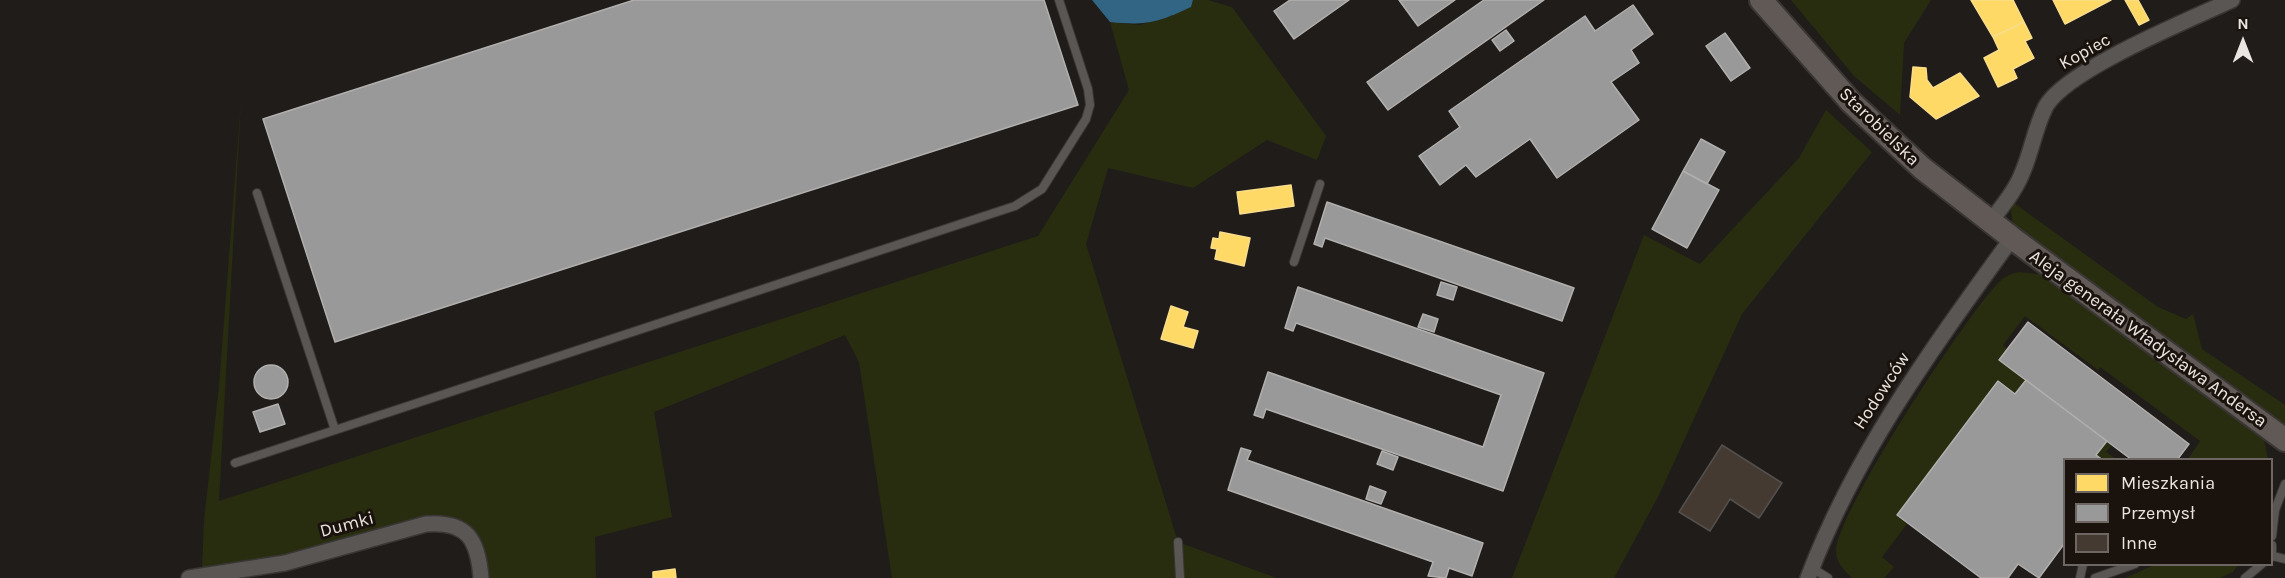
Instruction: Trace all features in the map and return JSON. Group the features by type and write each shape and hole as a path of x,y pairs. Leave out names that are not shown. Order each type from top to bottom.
{"street":[{"name":"Starobielska","path":"1761,0 1819,67 1881,131 1922,168 2012,238"},
{"name":"Kopiec","path":"1990,221 2023,172 2040,118 2057,92 2069,81 2139,44 2232,0"},
{"name":"Aleja generała Władysława Andersa","path":"2012,238 2285,440"},
{"name":"Hodowców","path":"1810,573 1833,516 1866,452 1935,347 2012,238"},
{"name":"Dumki","path":"189,578 285,563 426,524 440,523 462,530 471,536 479,559 481,578"}],"lane":[{"path":"235,464 1015,206 1042,189 1086,119 1090,105 1088,89 1059,0"},
{"path":"1294,262 1320,184"},
{"path":"256,193 335,430"},
{"path":"2273,523 2275,510 2285,484"},
{"path":"1178,542 1180,578"},
{"path":"2095,578 2129,566"},
{"path":"2245,578 2260,566"},
{"path":"1810,573 1828,578"}],"green space":[{"path":"1193,0 1208,0 1232,7 1326,136 1317,160 1267,140 1193,188 1108,168 1086,244 1178,542 1277,578 892,578 859,362 845,335 654,412 672,517 595,537 596,578 485,578 452,520 286,558 202,568 204,520 219,386 241,101 219,501 1038,236 1129,90 1110,22 1140,25 1191,7"},
{"path":"1791,0 1931,0 1904,43 1900,115 1854,76"},
{"path":"1826,110 1872,152 1742,314 1659,495 1614,578 1512,578 1644,235 1700,264 1799,158"},
{"path":"2014,203 2158,307 2186,319 2193,314 2202,349 2285,405 2285,424 2013,225 2011,212"},
{"path":"2019,272 2038,274 2050,280 2264,440 2268,458 2189,458 2200,441 2100,367 2098,370 2025,316 2003,345 2007,349 1998,360 2025,380 2015,393 1998,380 1896,515 1907,524 1882,557 1894,567 1884,578 1852,578 1840,564 1836,552 1841,531 1857,498 1906,414 1960,332 1999,282"},
{"path":"2107,442 2111,446 2106,452 2115,458 2102,458 2097,455"},
{"path":"2152,566 2237,566 2233,572 2220,578 2125,578"}],"water":[{"path":"1092,0 1193,0 1191,7 1170,16 1152,22 1133,23 1110,22"}],"building: Mieszkania":[{"path":"1971,0 2013,0 2024,22 1993,37"},
{"path":"2053,0 2111,0 2065,24"},
{"path":"2125,0 2138,0 2149,20 2139,25"},
{"path":"2024,22 2032,38 2025,41 2034,58 2013,69 2017,78 1998,87 1984,58 1999,50 1993,37"},
{"path":"1913,67 1926,68 1927,80 1933,88 1960,73 1979,96 1936,119 1910,97"},
{"path":"1291,185 1294,206 1240,214 1237,192"},
{"path":"1220,232 1250,238 1244,266 1215,259 1217,249 1211,248 1213,238 1219,239"},
{"path":"1171,306 1188,312 1183,327 1198,331 1193,348 1161,339"},
{"path":"675,569 676,578 653,578 653,572"}],"building: Przemysł":[{"path":"634,0 1044,0 1078,105 335,342 263,119"},
{"path":"1290,0 1349,0 1294,39 1274,11"},
{"path":"1399,0 1455,0 1418,26"},
{"path":"1484,0 1544,0 1388,110 1367,82"},
{"path":"1633,5 1653,34 1631,50 1639,63 1611,82 1639,120 1557,178 1530,139 1476,177 1466,165 1440,185 1419,156 1460,127 1449,111 1585,16 1595,31"},
{"path":"1506,30 1514,41 1500,51 1492,40"},
{"path":"1725,33 1750,68 1731,81 1706,46"},
{"path":"1701,139 1725,152 1707,184 1683,171"},
{"path":"1683,171 1719,190 1687,248 1652,229"},
{"path":"1327,202 1574,288 1562,321 1325,238 1322,247 1314,244"},
{"path":"1441,282 1457,287 1453,300 1437,295"},
{"path":"1298,287 1544,373 1503,491 1266,409 1263,418 1254,415 1268,372 1483,447 1501,395 1296,323 1293,331 1285,328"},
{"path":"1423,314 1438,319 1434,332 1418,327"},
{"path":"2028,322 2189,444 2178,458 2129,458 1999,360"},
{"path":"271,365 283,370 288,382 283,394 271,399 259,394 254,382 259,370"},
{"path":"2026,380 2107,441 2096,455 2100,458 2063,458 2063,545 2039,578 2018,564 2008,578 1981,578 1897,515 1998,381 2015,394"},
{"path":"278,404 285,424 260,432 253,412"},
{"path":"1241,448 1251,451 1247,460 1483,543 1472,576 1449,568 1446,578 1428,576 1433,562 1228,490"},
{"path":"1382,451 1398,457 1393,470 1377,464"},
{"path":"1370,486 1386,492 1381,504 1366,499"}],"building: Inne":[{"path":"1722,445 1782,483 1759,518 1730,499 1710,531 1679,512"}]}
